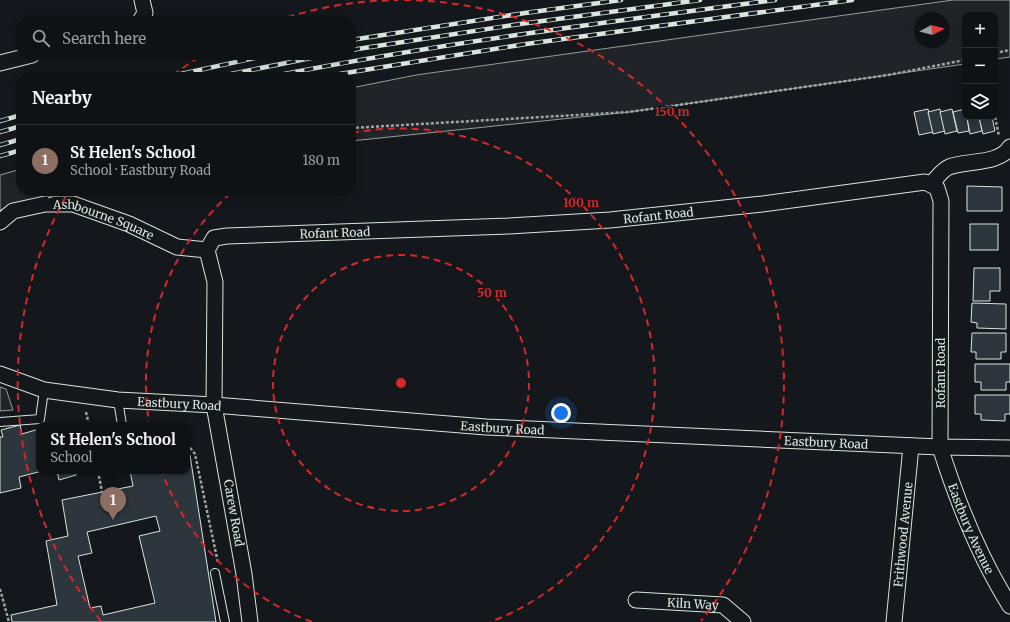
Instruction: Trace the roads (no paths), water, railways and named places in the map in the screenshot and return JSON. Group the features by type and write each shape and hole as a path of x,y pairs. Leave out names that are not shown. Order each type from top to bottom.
{"street":[{"path":"142,0 145,13 143,16"},
{"path":"0,63 16,59"},
{"path":"931,184 948,167 993,158 1005,154 1010,147"},
{"name":"Rofant Road","path":"208,250 214,238 220,237 509,226 610,220 762,204 914,182 925,182 937,188 941,201 940,447"},
{"name":"Ashbourne Square","path":"0,222 13,211 45,204 72,204 129,224 177,247 208,250"},
{"path":"208,250 215,282 214,405"},
{"name":"Eastbury Road","path":"0,374 44,390 118,400 214,405 486,427 910,446 1010,448"},
{"name":"Carew Road","path":"214,405 244,574 250,622"},
{"name":"Frithwood Avenue","path":"894,622 910,446"},
{"name":"Eastbury Avenue","path":"940,447 948,473 977,543 1010,606"},
{"name":"Kiln Way","path":"636,600 723,605 743,622"}],"lane":[{"path":"0,422 40,419 44,390"},
{"path":"118,400 122,422"},
{"path":"215,573 225,622"}],"railway":[{"path":"356,39 621,0"},
{"path":"356,49 520,24 700,0"},
{"path":"295,72 458,44 585,25 775,0"},
{"path":"352,72 526,44 852,0"},
{"path":"190,72 246,60"},
{"path":"241,72 301,60"},
{"path":"0,121 16,116"},
{"path":"0,132 16,127"},
{"path":"0,145 16,140"},
{"path":"0,156 16,151"}],"place":[{"name":"St Helen's School","path":"113,520"}]}
